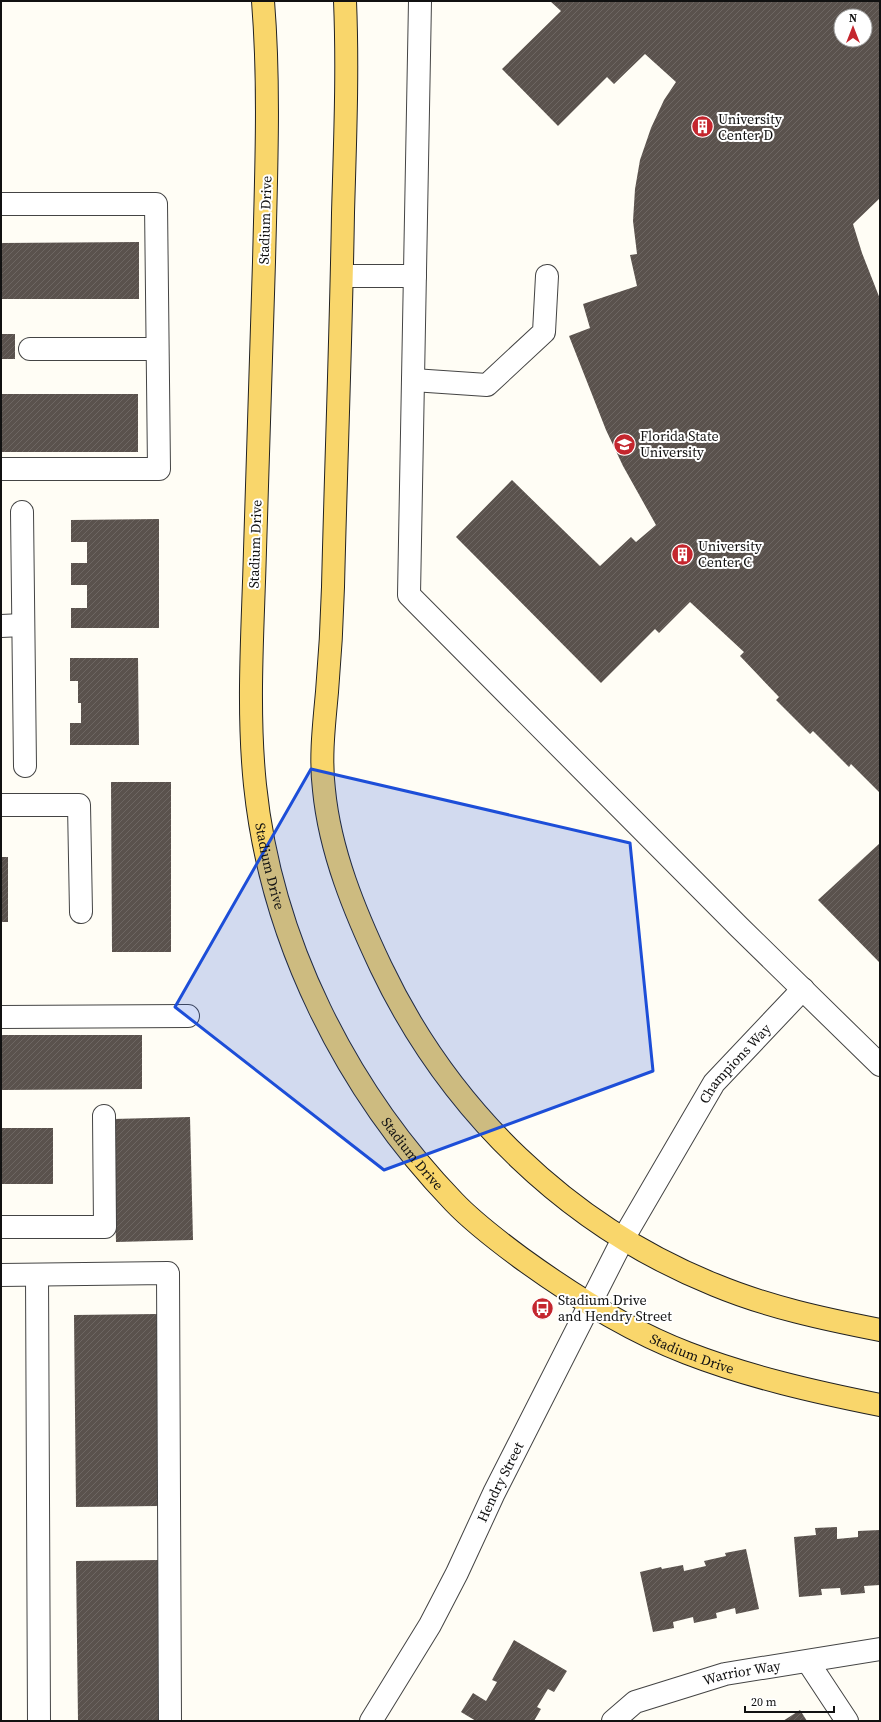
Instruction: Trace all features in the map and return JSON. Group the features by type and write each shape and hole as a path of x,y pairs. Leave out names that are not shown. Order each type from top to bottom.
{"main road":[{"name":"Stadium Drive","path":"263,1 268,134 254,606 252,731 255,786 263,838 276,891 293,944 313,995 335,1040 363,1086 391,1127 425,1170 457,1205 496,1240 542,1274 591,1305 631,1327 683,1352 735,1370 795,1386 880,1405"},
{"path":"345,1 347,50 342,276 331,636 323,740 324,790 333,837 348,890 367,938 390,987 417,1033 444,1074 478,1115 513,1152 549,1186 583,1213 623,1239 713,1284 756,1300 796,1312 880,1330"}],"street":[{"path":"420,1 409,595 739,927 880,1065"},
{"path":"1,204 156,204 159,469 1,469"},
{"path":"342,276 415,276"},
{"path":"413,380 487,385 544,332 547,276"},
{"path":"30,349 158,349"},
{"path":"22,512 25,766"},
{"path":"1,626 23,625"},
{"path":"1,805 79,805 81,912"},
{"name":"Champions Way","path":"623,1239 714,1083 803,989"},
{"path":"1,1017 188,1016"},
{"path":"1,1227 105,1227 104,1116"},
{"name":"Hendry Street","path":"371,1721 430,1625 494,1494 591,1305 623,1239"},
{"path":"1,1275 168,1273 170,1721"},
{"path":"37,1275 39,1721"},
{"name":"Warrior Way","path":"613,1721 635,1702 725,1674 880,1650"},
{"path":"808,1662 847,1721"}],"highlighted area":[{"path":"311,769 630,843 653,1071 384,1170 175,1007"}],"building":[{"path":"550,1 880,1 880,198 853,224 862,253 880,299 880,793 851,764 849,767 813,731 810,734 776,700 779,697 740,656 744,652 690,602 659,633 655,629 601,683 456,537 512,480 600,566 631,537 636,542 656,525 623,466 606,430 569,336 590,328 583,304 637,286 630,255 637,254 633,221 635,189 640,160 651,128 664,100 676,82 645,54 614,84 607,77 558,126 502,69 561,11"},
{"path":"139,242 139,299 1,299 1,243"},
{"path":"1,334 15,334 15,359 1,359"},
{"path":"1,394 138,394 138,452 1,452"},
{"path":"159,519 159,628 71,628 71,608 87,608 87,585 71,585 71,563 87,563 87,542 71,542 71,520"},
{"path":"70,658 138,658 139,745 70,745 70,723 81,723 81,703 78,703 78,681 70,681"},
{"path":"111,782 171,782 171,952 112,952"},
{"path":"880,843 880,963 818,900"},
{"path":"1,857 8,857 8,922 1,922"},
{"path":"1,1035 142,1035 142,1089 1,1090"},
{"path":"190,1117 193,1240 116,1242 113,1119"},
{"path":"1,1128 53,1128 53,1184 1,1184"},
{"path":"157,1314 159,1506 76,1507 74,1315"},
{"path":"837,1527 837,1539 858,1537 858,1531 880,1530 880,1585 864,1586 865,1593 841,1595 840,1588 821,1589 822,1595 799,1597 794,1537 816,1535 815,1528"},
{"path":"746,1549 759,1609 736,1614 735,1608 716,1613 717,1618 694,1623 693,1617 673,1622 674,1628 653,1632 640,1572 661,1567 662,1569 683,1565 684,1571 706,1566 704,1561 726,1556 725,1553"},
{"path":"159,1560 161,1721 78,1721 76,1561"},
{"path":"514,1640 567,1671 554,1692 548,1689 537,1707 541,1709 534,1721 476,1721 461,1712 473,1693 486,1701 497,1682 492,1680"},
{"path":"800,1710 807,1721 783,1721"}],"place":[{"name":"University Center D","path":"702,127"},
{"name":"Florida State University","path":"625,444"},
{"name":"University Center C","path":"682,554"},
{"name":"Stadium Drive and Hendry Street","path":"542,1308"}]}
